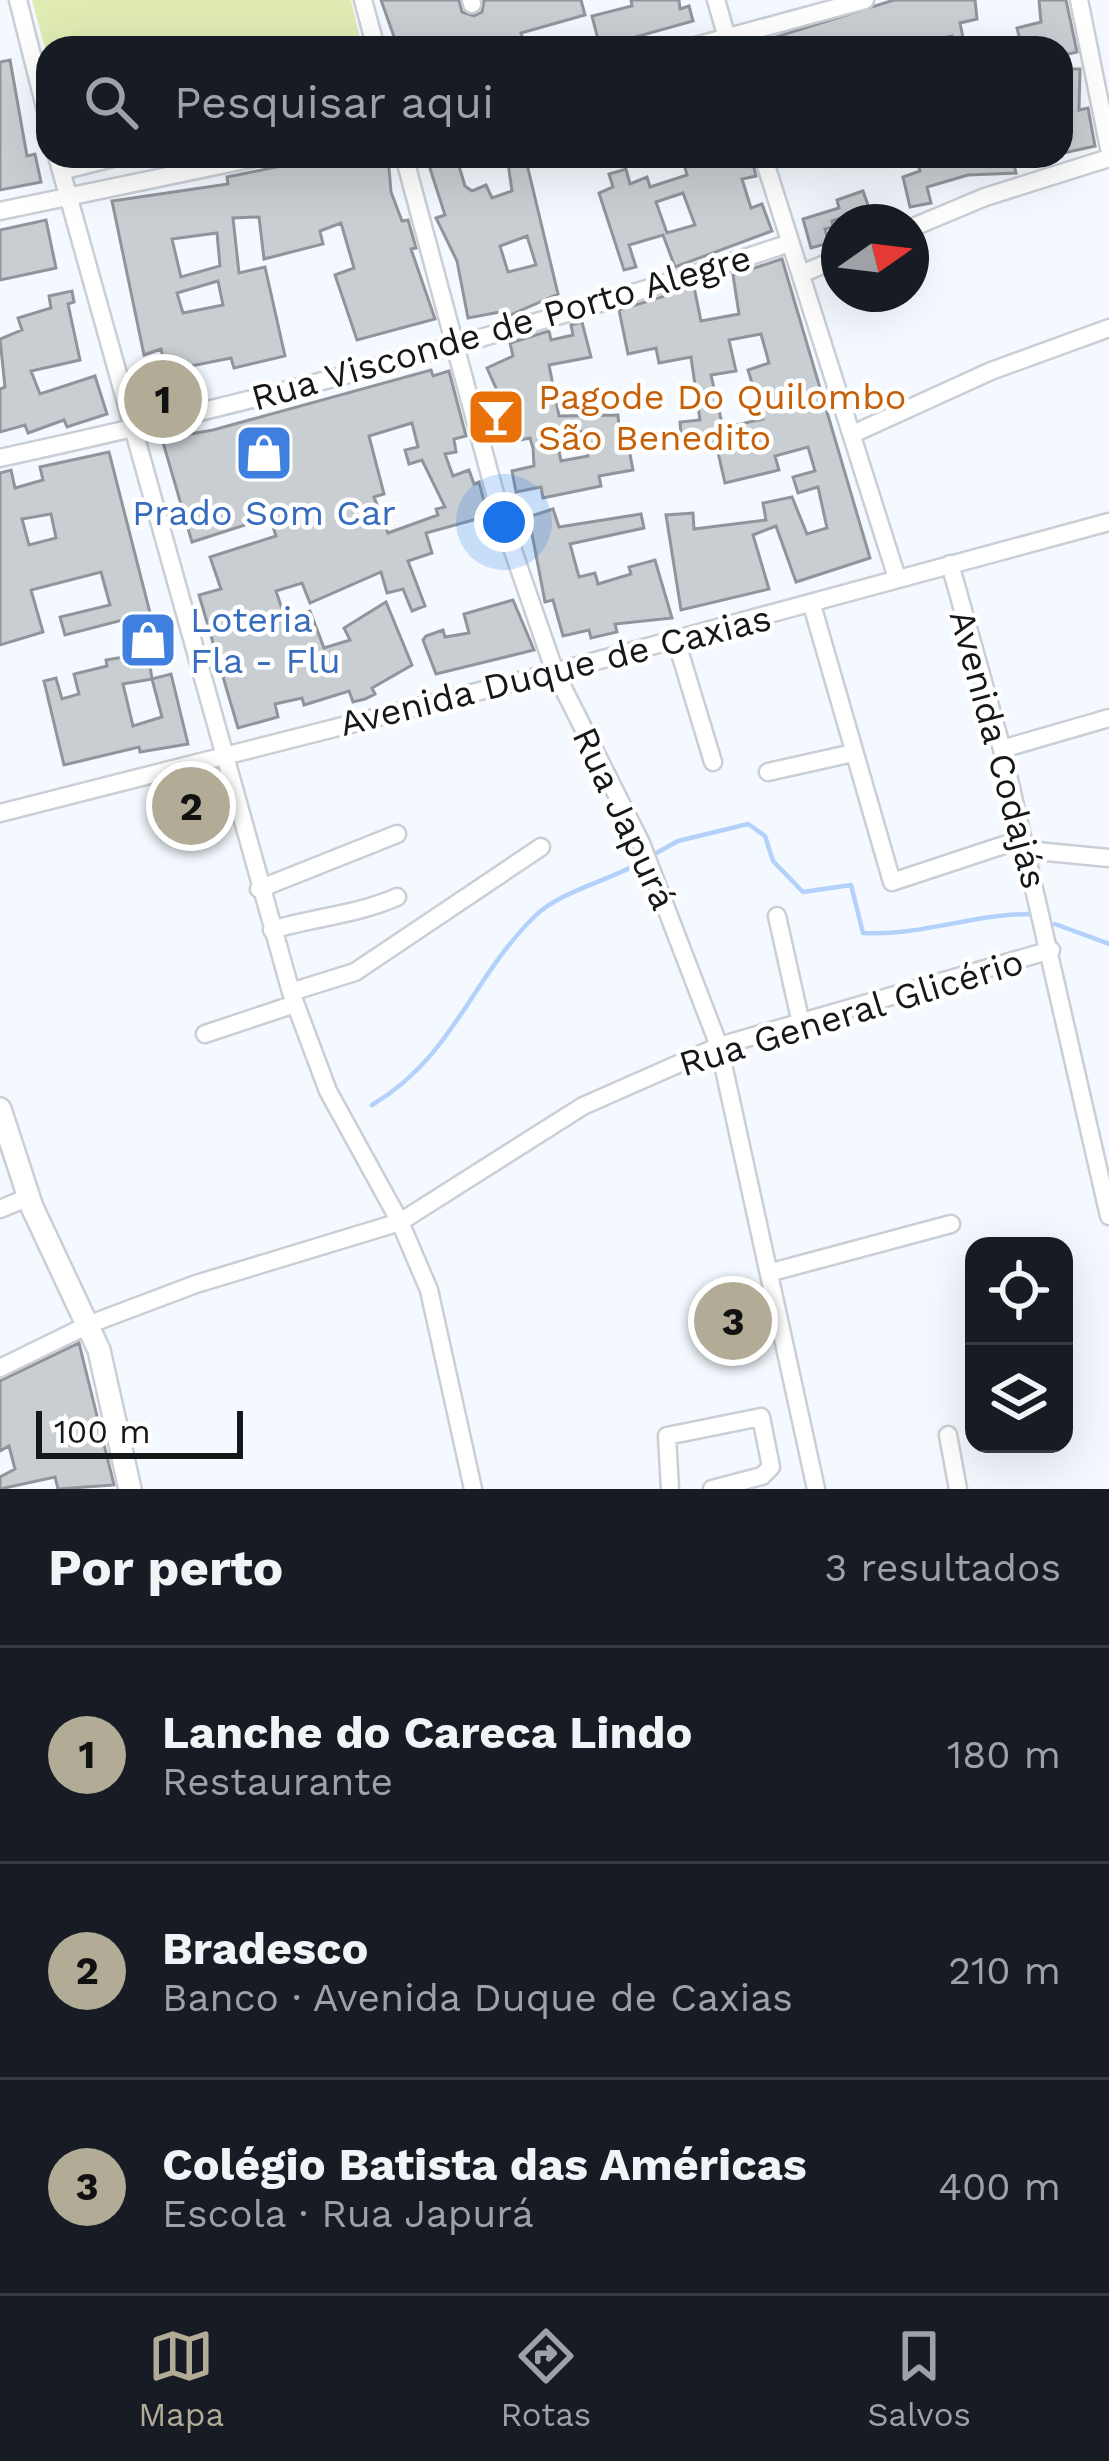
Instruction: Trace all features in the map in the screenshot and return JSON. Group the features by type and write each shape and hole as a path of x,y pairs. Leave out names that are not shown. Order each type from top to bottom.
{"main road":[{"path":"0,1109 29,1197 90,1324 130,1489"}],"street":[{"path":"18,0 36,71"},
{"path":"363,0 373,36"},
{"path":"716,0 726,36"},
{"path":"750,36 865,0"},
{"path":"1073,166 1109,153 1079,0"},
{"path":"60,168 130,430 293,998 340,1117 400,1222 429,1290 473,1489"},
{"path":"0,211 205,168"},
{"name":"Rua Japurá","path":"407,168 501,516 555,672 641,843 718,1046 772,1272 816,1489"},
{"path":"768,168 897,578"},
{"path":"929,220 1067,168"},
{"name":"Rua Visconde de Porto Alegre","path":"0,458 130,430 595,308 790,243"},
{"name":"Rua Visconde de Porto Alegre","path":"801,274 821,266"},
{"path":"855,433 991,370 1109,328"},
{"name":"Avenida Duque de Caxias","path":"0,813 812,605 1109,522"},
{"name":"Avenida Codajás","path":"950,564 1002,749 1109,1216"},
{"path":"812,605 892,882 1024,844 1109,858"},
{"path":"676,640 713,762"},
{"path":"1002,749 1109,718"},
{"path":"767,772 853,753"},
{"path":"259,889 397,834"},
{"path":"205,1034 355,972 541,847"},
{"path":"272,930 315,917 363,912 397,897"},
{"path":"776,916 800,1019"},
{"name":"Rua General Glicério","path":"0,1368 90,1324 196,1284 400,1222 583,1106 718,1046 1051,950"},
{"path":"0,1209 29,1197"},
{"path":"772,1272 951,1224"},
{"path":"670,1489 667,1436 761,1417 772,1461 768,1472 712,1489"},
{"path":"948,1435 958,1489"}],"green space":[{"path":"32,0 351,0 359,36 42,36"}],"building":[{"path":"381,0 459,0 462,12 474,16 482,12 484,0 581,0 585,15 522,36 394,36"},
{"path":"631,0 679,0 680,9 689,6 693,21 639,36 597,36 592,16 632,6"},
{"path":"894,0 975,0 977,19 960,23 963,36 779,36"},
{"path":"1039,0 1066,0 1077,52 1073,53 1073,36 1019,36 1017,28 1041,22"},
{"path":"10,60 27,156 35,154 41,182 0,190 0,62"},
{"path":"1073,69 1080,69 1079,110 1088,108 1095,146 1073,151"},
{"path":"271,168 389,168 391,192 402,221 408,220 416,248 411,249 435,319 357,340 335,275 354,268 341,223 320,231 323,244 264,259 259,217 233,218 239,273 265,267 285,356 234,368 231,358 166,371 161,349 144,355 112,201 228,184 227,177","holes":["217,233 220,266 181,277 172,239","218,281 223,305 183,313 177,293"]},
{"path":"430,168 460,168 465,186 472,191 486,185 492,198 512,191 509,168 528,168 558,294 506,317 505,311 468,318 457,261 436,218 445,215","holes":["527,236 536,265 508,272 500,246"]},
{"path":"685,168 754,168 756,176 742,179 751,208 762,204 772,231 675,267 663,235 629,245 636,267 624,270 599,193 613,187 609,174 626,169 630,184 647,177 650,187 687,175","holes":["683,193 695,225 667,233 656,202"]},
{"path":"919,168 1015,168 1016,173 968,175 927,187 931,203 926,204 909,204 903,177"},
{"path":"863,191 868,204 838,204 837,200"},
{"path":"821,214 821,245 811,248 803,219"},
{"path":"46,220 56,268 0,280 0,230"},
{"path":"782,259 870,558 796,582 776,526 753,535 769,589 681,610 666,515 693,513 694,529 766,520 763,503 792,497 807,534 827,528 818,487 798,493 793,477 815,471 808,447 775,456 779,470 725,483 716,444 682,447 680,422 700,420 691,357 659,363 656,348 628,354 619,310 694,287 701,321 739,314 733,275","holes":["761,334 769,363 748,370 763,419 723,428 711,375 736,371 729,340"]},
{"path":"72,291 74,302 68,304 80,360 31,371 40,394 95,376 107,414 67,427 64,420 28,433 25,425 0,432 0,389 5,387 0,339 22,330 18,318 51,308 49,296"},
{"path":"582,322 591,357 549,365 559,416 618,415 621,450 629,449 633,470 599,476 601,486 543,498 541,487 516,492 512,471 534,466 533,448 530,438 520,440 518,428 508,429 505,404 491,408 489,398 499,395 487,368 513,356 510,343 549,331 551,340 573,335 571,325","holes":["586,431 588,456 561,461 556,436"]},
{"path":"431,370 433,376 449,371 466,436 454,439 456,452 445,454 453,476 469,470 474,484 479,482 488,516 426,533 432,553 408,561 425,606 412,611 403,589 387,593 381,572 310,603 302,583 276,591 285,618 310,611 324,648 350,640 344,628 386,602 412,665 372,688 375,694 353,702 349,691 304,705 302,698 275,704 278,717 238,728 199,595 221,589 210,557 276,536 270,517 192,542 162,439 213,430","holes":["412,423 418,447 405,450 409,464 422,460 445,507 436,509 438,515 388,533 374,497 384,494 369,436"]},
{"path":"109,452 150,613 65,635 60,617 110,605 101,572 31,590 43,632 0,645 0,473 11,470 15,488 43,480 40,467","holes":["51,514 56,538 29,545 22,519"]},
{"path":"553,509 559,527 641,514 644,528 570,544 579,577 595,573 598,584 631,574 629,567 655,560 672,618 615,624 617,632 591,638 589,630 563,636 553,600 545,602 532,534 527,536 522,519"},
{"path":"513,600 534,650 436,674 423,640 426,636 443,630 445,637 469,633 464,614"},
{"path":"148,653 152,679 171,674 188,744 140,752 139,747 64,765 44,681 56,678 62,699 79,694 74,674 107,666 106,660","holes":["152,679 162,717 133,726 123,684"]},
{"path":"79,1343 114,1485 58,1489 55,1477 0,1489 0,1477 15,1469 9,1446 0,1451 0,1381"}],"waterway":[{"path":"651,856 678,841 748,824 765,836 773,861 803,892 851,885 863,933 1030,914"},
{"path":"372,1105 423,1064 534,917 557,900 641,862"},
{"path":"1055,924 1109,944"}],"place":[{"name":"Lanche do Careca Lindo","path":"163,399"},
{"name":"Pagode Do Quilombo São Benedito","path":"496,417"},
{"name":"Prado Som Car","path":"264,453"},
{"name":"Loteria Fla - Flu","path":"148,640"},
{"name":"Bradesco","path":"191,806"},
{"name":"Colégio Batista das Américas","path":"733,1321"}]}
